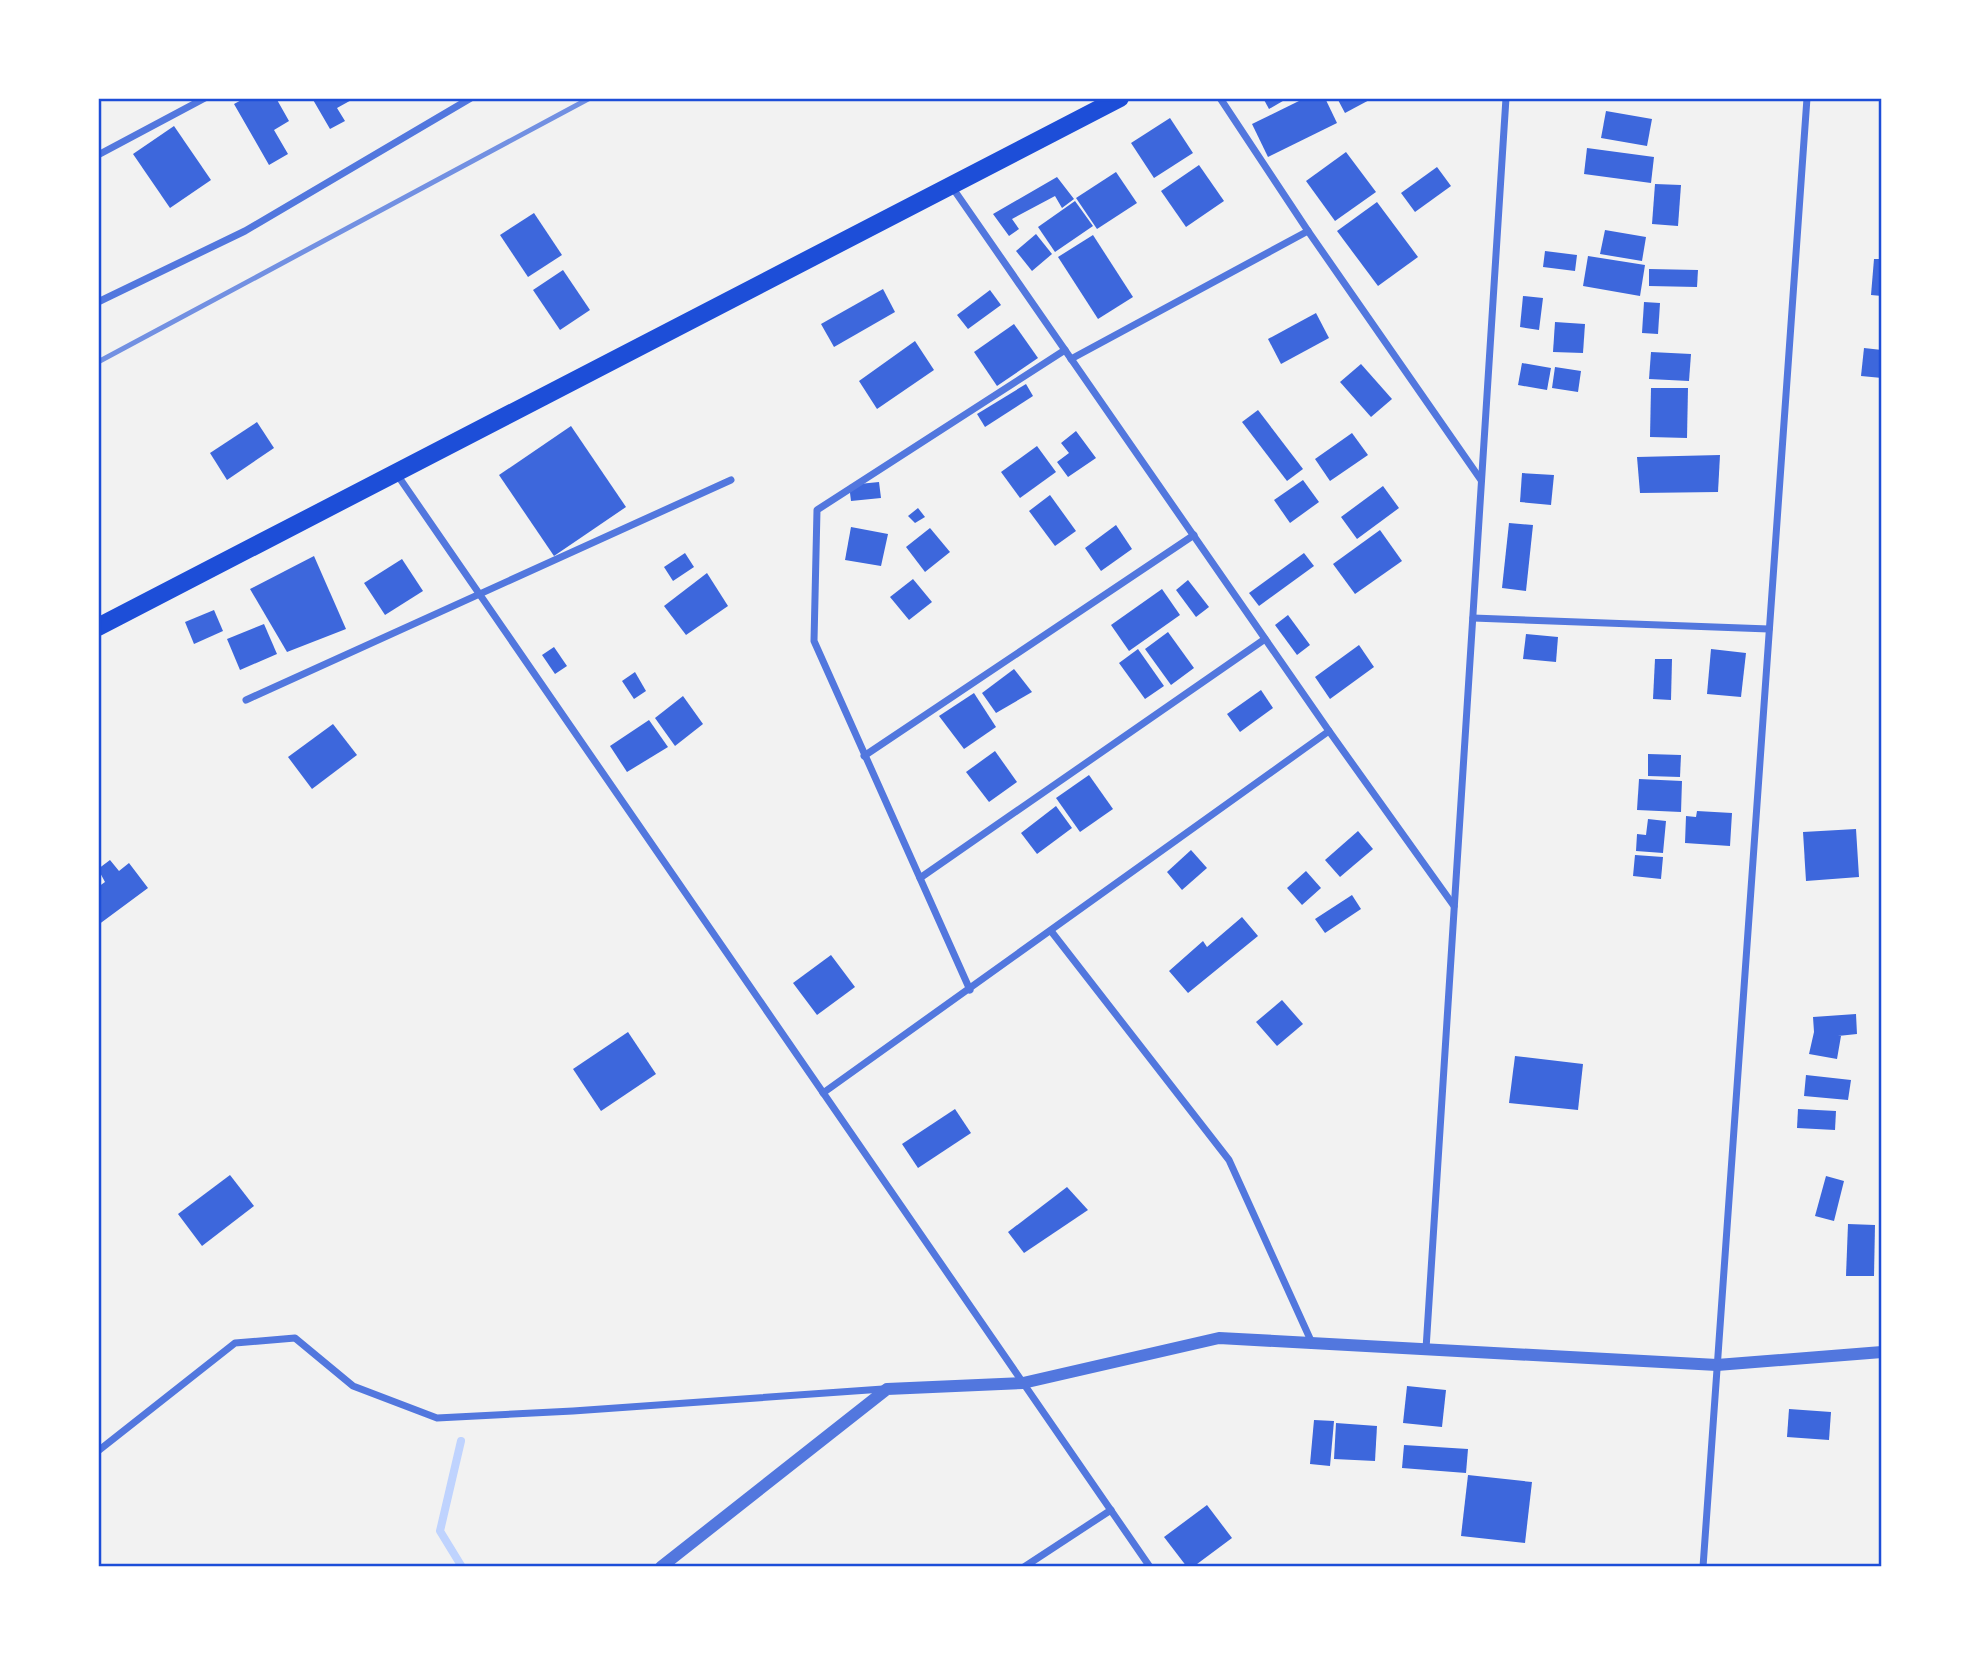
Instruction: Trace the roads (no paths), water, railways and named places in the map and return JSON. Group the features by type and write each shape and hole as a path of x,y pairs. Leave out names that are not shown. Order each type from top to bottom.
{"main road":[{"path":"98,627 1120,98"}],"street":[{"path":"98,155 205,98"},
{"path":"98,302 245,231 471,98"},
{"path":"1220,98 1308,231 1482,481"},
{"path":"1426,1349 1506,98"},
{"path":"1703,1567 1807,98"},
{"path":"952,187 1328,731 1454,907"},
{"path":"1071,359 1308,231"},
{"path":"970,990 814,641 817,510 1065,350"},
{"path":"396,473 1150,1567"},
{"path":"246,700 731,481"},
{"path":"864,756 1194,535"},
{"path":"1473,618 1769,629"},
{"path":"920,878 1265,639"},
{"path":"823,1094 1328,731"},
{"path":"1051,931 1229,1160 1312,1343"},
{"path":"100,1446 235,1343 295,1338 353,1386 437,1418 1023,1382 1219,1338 1717,1365 1882,1352"},
{"path":"661,1567 887,1389"},
{"path":"1024,1567 1111,1510"}],"waterway":[{"path":"461,1441 440,1531 462,1567"}],"railway":[{"path":"98,362 590,98"}]}
